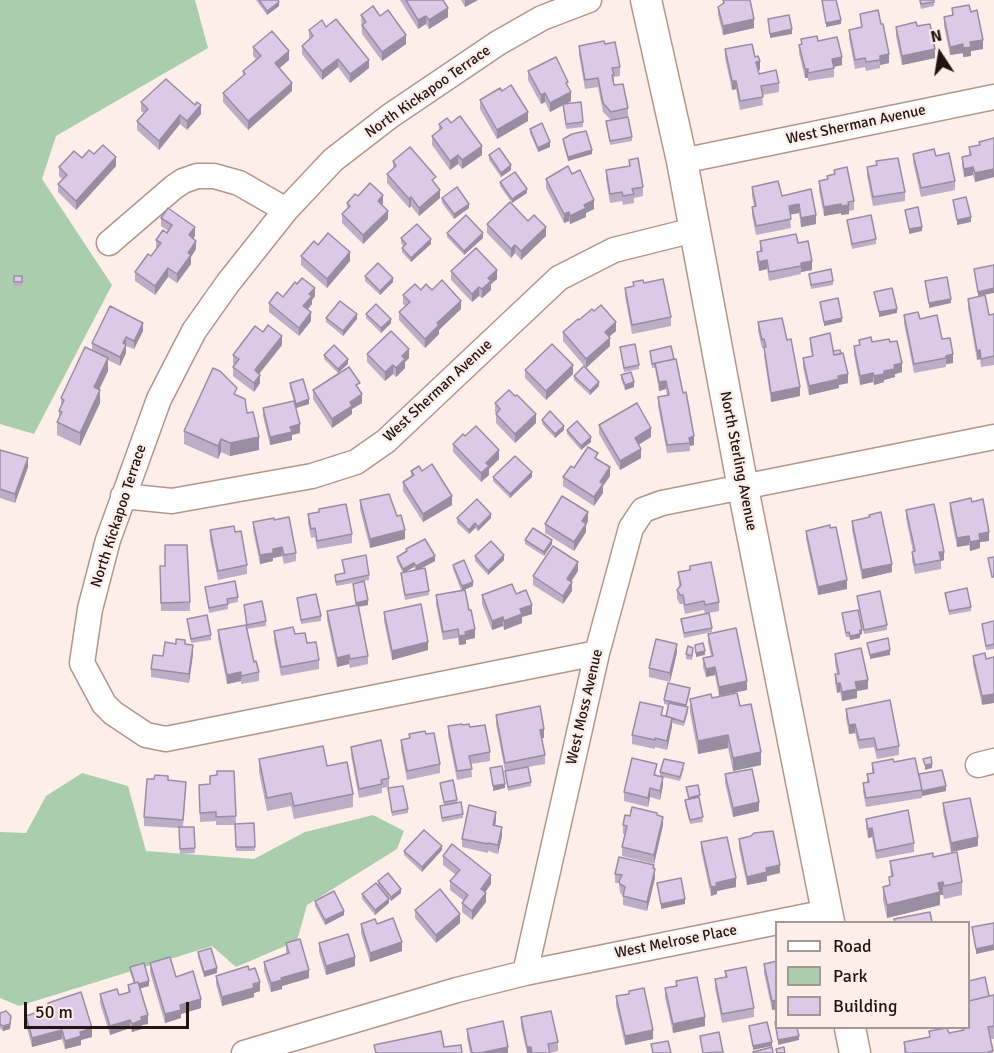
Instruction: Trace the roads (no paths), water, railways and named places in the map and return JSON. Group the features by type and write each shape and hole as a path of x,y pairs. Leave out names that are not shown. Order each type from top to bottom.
{"street":[{"name":"North Kickapoo Terrace","path":"588,0 542,18 498,43 390,116 333,160 286,210 228,283 194,331 159,399 108,540 90,609 82,663 104,704 123,721 151,737 170,738 597,653"},
{"name":"North Sterling Avenue","path":"646,0 682,161 742,488 828,917"},
{"name":"West Sherman Avenue","path":"682,161 994,97"},
{"path":"109,243 174,187 197,176 219,177 239,183 286,210"},
{"name":"West Sherman Avenue","path":"123,496 172,501 312,476 356,462 386,441 559,278 614,250 694,230"},
{"name":"West Moss Avenue","path":"525,973 597,653 631,528 643,510 662,503 994,437"},
{"name":"West Melrose Place","path":"806,921 828,917"},
{"name":"West Melrose Place","path":"525,973 775,927"},
{"path":"244,1053 457,990 525,973"},
{"path":"850,1029 855,1053"}]}
